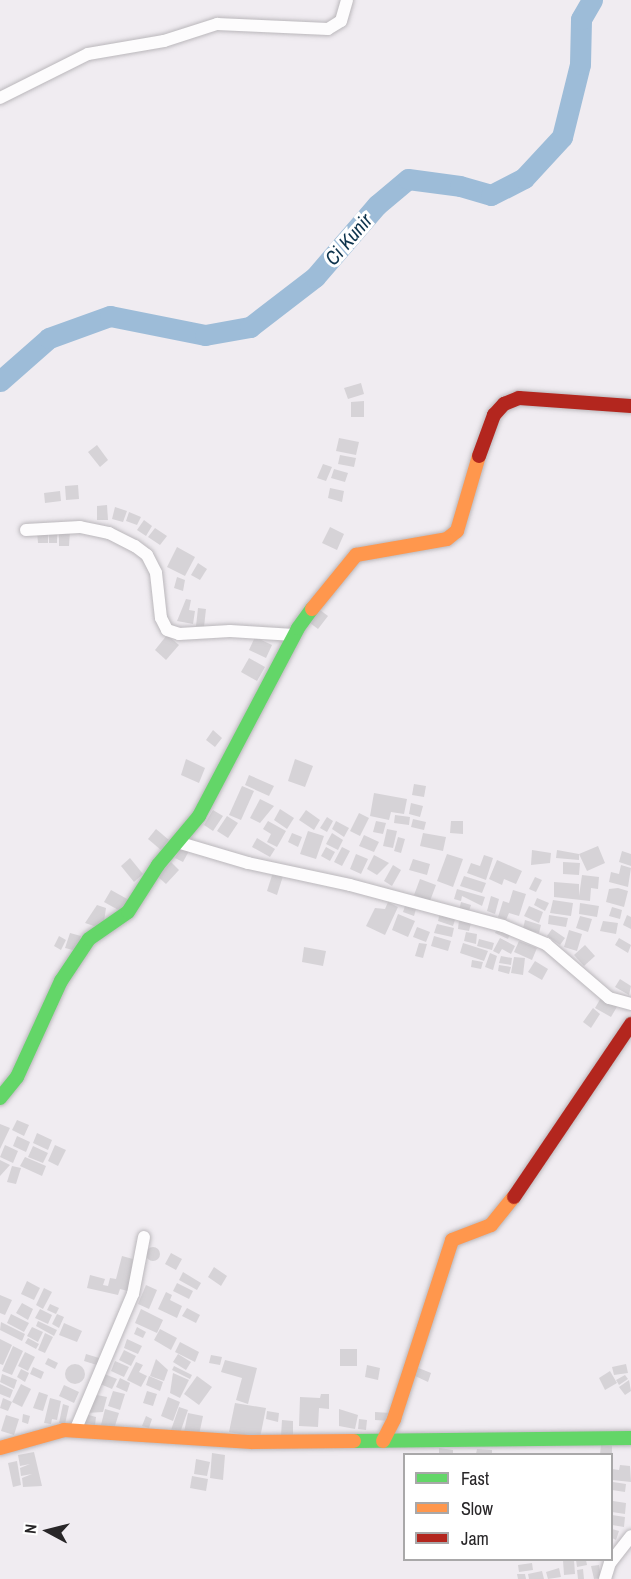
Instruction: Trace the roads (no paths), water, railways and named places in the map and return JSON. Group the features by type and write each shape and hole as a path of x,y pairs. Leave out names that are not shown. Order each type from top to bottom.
{"street":[{"path":"0,98 88,54 164,41 218,24 309,30 328,29 341,21 347,0"},
{"path":"0,1098 17,1077 61,981 80,951 89,939 128,912 177,842 199,816 294,635 347,562 356,555 447,539 457,531 477,462 494,415 504,404 519,398 631,406"},
{"path":"26,530 80,527 109,533 135,546 147,555 156,573 161,618 167,630 179,634 230,631 294,635"},
{"path":"177,842 248,863 350,885 503,926 546,944 609,998 631,1004"},
{"path":"383,1441 394,1419 452,1240 491,1225 498,1219 548,1151 631,1024"},
{"path":"75,1431 133,1294 144,1237"},
{"path":"0,1449 64,1430 252,1442 631,1438"},
{"path":"613,1559 631,1536"},
{"path":"605,1579 612,1561"}],"waterway":[{"name":"Ci Kunir","path":"0,381 49,338 110,316 205,335 250,327 315,277 377,205 408,179 460,186 491,195 524,178 562,137 580,64 581,19 592,0"}]}
